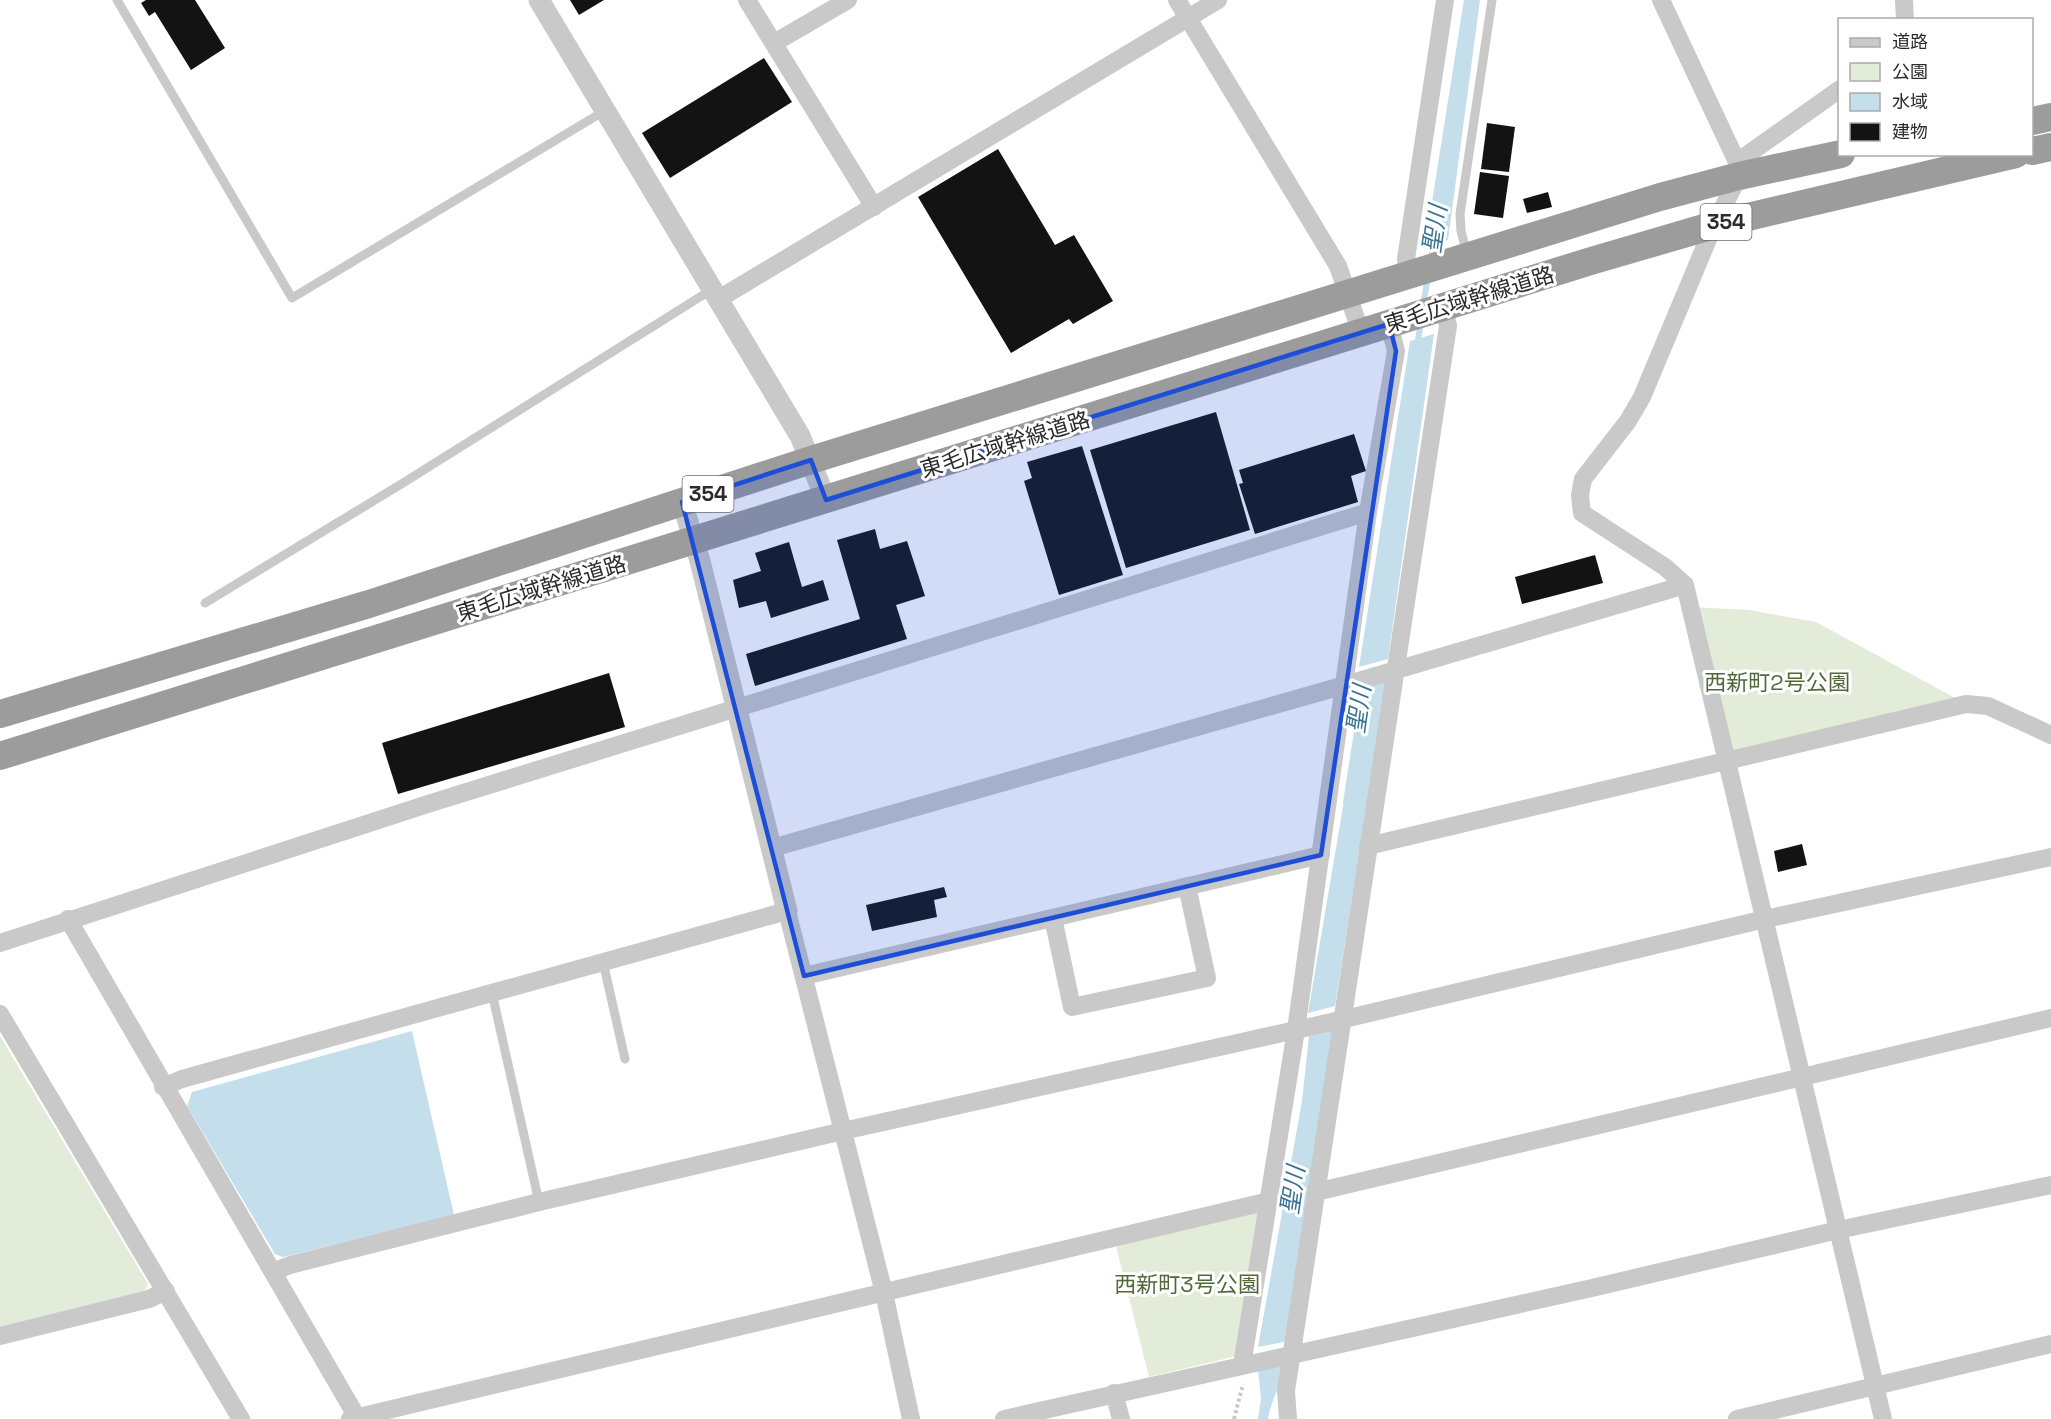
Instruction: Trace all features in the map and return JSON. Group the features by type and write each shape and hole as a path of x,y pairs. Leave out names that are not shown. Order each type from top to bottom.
{"highway":[{"path":"2033,121 2051,117"},
{"path":"2033,151 2051,147"},
{"name":"東毛広域幹線道路","path":"0,714 369,604 811,460 1660,197 1738,169 1838,154"},
{"name":"東毛広域幹線道路","path":"0,756 1714,225 2007,156"}],"street":[{"path":"538,0 800,436 826,500"},
{"path":"747,0 874,207"},
{"path":"774,43 848,0"},
{"path":"1177,0 1338,266 1350,293 1362,333"},
{"path":"714,295 874,207 1218,0"},
{"path":"1412,274 1406,259 1445,0"},
{"path":"1661,0 1738,169"},
{"path":"1904,0 1905,18"},
{"path":"1838,90 1738,169 1642,397 1628,421 1584,479 1580,495 1582,513 1665,567 1685,585 1729,762 1883,1419"},
{"path":"1288,1419 1286,1391 1289,1353 1316,1192 1339,1021 1368,846 1390,672 1448,326 1443,308"},
{"path":"1251,1363 1269,1201 1299,1030 1321,855 1349,684 1368,512 1399,322"},
{"path":"682,502 884,1293 911,1419"},
{"path":"0,943 736,708 1368,512"},
{"path":"772,848 1349,684 1685,585"},
{"path":"1368,846 1966,704 1988,706 2051,735"},
{"path":"804,976 1321,855"},
{"path":"273,1272 290,1265 539,1202 843,1131 1339,1021 1765,919 2051,856"},
{"path":"1053,918 1072,1007 1207,978 1187,886"},
{"path":"163,1087 182,1078 787,911"},
{"path":"68,920 163,1087 273,1272 355,1418 1269,1201"},
{"path":"0,1014 241,1419"},
{"path":"1316,1192 2051,1018"},
{"path":"1004,1419 1289,1353 1592,1288 1838,1230 2051,1185"},
{"path":"0,1336 149,1299 166,1291"},
{"path":"1737,1419 2051,1344"},
{"path":"1114,1393 1121,1419"}],"lane":[{"path":"117,0 292,298 606,110"},
{"path":"1458,260 1460,214 1492,0"},
{"path":"205,603 714,295"},
{"path":"603,962 625,1059"},
{"path":"492,993 539,1202"}],"path":[{"path":"1234,1419 1251,1363"}],"highlighted area":[{"path":"1389,324 1396,351 1321,855 804,976 682,502 811,460 826,500"}],"green space":[{"name":"西新町2号公園","path":"1691,607 1749,610 1816,622 1966,704 1729,762"},
{"path":"0,1036 148,1284 144,1293 0,1329"},
{"name":"西新町3号公園","path":"1262,1203 1237,1356 1149,1377 1114,1238"}],"water":[{"path":"1464,0 1480,0 1448,240 1425,246"},
{"path":"1434,334 1388,659 1359,667 1410,341"},
{"path":"1386,682 1335,1006 1308,1013 1363,689"},
{"path":"1335,1030 1289,1341 1258,1347 1302,1101 1309,1036"},
{"path":"412,1031 454,1215 283,1257 275,1254 187,1106 192,1092"},
{"path":"1287,1363 1268,1419 1258,1419 1261,1399 1258,1370"}],"building":[{"path":"146,0 195,0 225,48 191,70 155,12 149,16 141,3"},
{"path":"570,0 604,0 579,15"},
{"path":"764,58 792,102 670,178 642,133"},
{"path":"1487,123 1515,127 1509,172 1481,169"},
{"path":"998,149 1055,245 1074,235 1113,301 1073,324 1069,319 1011,353 918,197"},
{"path":"1480,172 1509,176 1503,218 1474,214"},
{"path":"1548,192 1552,207 1527,213 1523,199"},
{"path":"1216,412 1250,530 1126,568 1090,450"},
{"path":"1354,434 1366,471 1351,476 1358,502 1255,534 1239,484 1243,483 1239,470"},
{"path":"1082,446 1123,575 1059,595 1024,481 1032,478 1027,462"},
{"path":"875,529 880,549 907,541 925,596 896,605 907,639 755,686 746,654 860,619 837,540"},
{"path":"789,542 802,587 823,580 829,600 771,618 766,601 739,608 733,580 761,571 755,553"},
{"path":"1595,555 1603,583 1522,604 1515,577"},
{"path":"609,673 625,727 398,794 382,743"},
{"path":"1802,844 1807,865 1778,872 1774,851"},
{"path":"944,887 947,897 934,900 937,917 872,931 866,905"}],"waterway":[{"name":"聖川","path":"1431,261 1434,238"},
{"name":"聖川","path":"1423,305 1428,277"},
{"name":"聖川","path":"1417,347 1421,321"},
{"name":"聖川","path":"1346,803 1364,686"}]}
